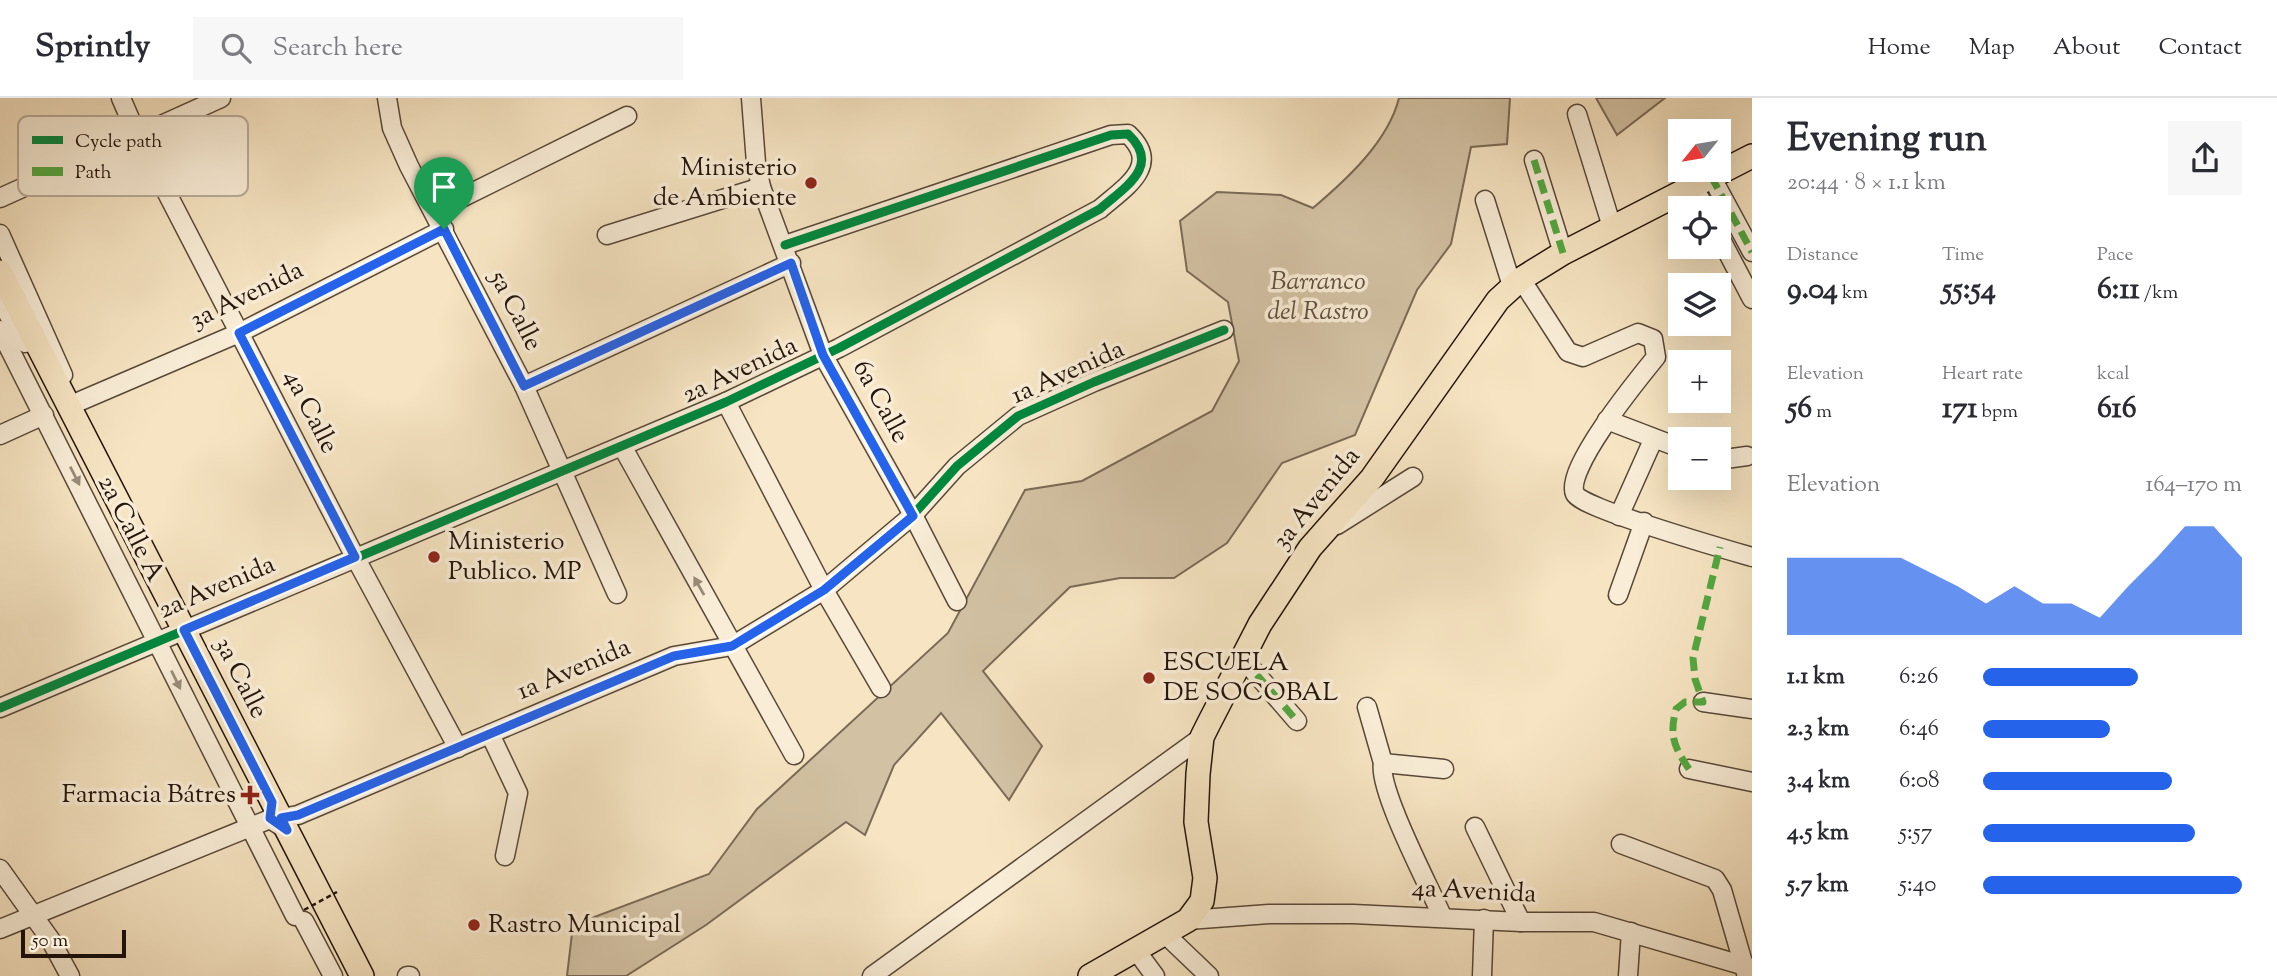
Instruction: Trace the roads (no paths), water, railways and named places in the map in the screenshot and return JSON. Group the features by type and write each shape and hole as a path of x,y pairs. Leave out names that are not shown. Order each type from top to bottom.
{"main road":[{"name":"3a Avenida","path":"1731,166 1752,156"},
{"name":"3a Avenida","path":"1188,920 1202,901 1205,878 1196,822 1202,737 1260,624 1322,534 1373,478 1498,300 1516,282 1563,253 1700,182"},
{"name":"3a Calle","path":"0,272 71,405 277,817 362,976"},
{"path":"1090,976 1188,920"}],"street":[{"name":"4a Calle","path":"121,98 128,116"},
{"path":"180,116 221,98"},
{"name":"5a Calle","path":"387,98 392,128 524,386 617,594"},
{"name":"6a Calle","path":"751,98 756,163 761,187 785,245 823,355 957,601"},
{"path":"1577,114 1612,227"},
{"path":"435,211 627,116"},
{"name":"2a Avenida","path":"0,708 355,557 564,472 726,402 823,355 1100,209 1135,176 1144,159 1143,152 1128,135 1111,135 785,245"},
{"path":"1534,160 1563,253"},
{"path":"1703,182 1752,252"},
{"path":"607,235 761,187"},
{"path":"0,198 18,190"},
{"name":"4a Calle","path":"168,196 355,557 458,748"},
{"path":"1485,200 1516,282 1568,352 1583,357 1639,333 1653,339 1656,357 1607,420 1574,482 1574,493 1580,500 1619,516 1752,557"},
{"name":"3a Avenida","path":"71,405 239,333 444,229"},
{"name":"3a Calle","path":"0,234 49,338 66,382 71,405"},
{"path":"1731,259 1752,299"},
{"path":"524,386 791,263"},
{"path":"0,300 46,375 71,405"},
{"name":"2a Calle A","path":"0,330 249,827 333,976"},
{"name":"1a Avenida","path":"0,929 249,827 277,817 298,815 674,656 732,646 824,590 913,516 957,466 1018,416 1224,330"},
{"path":"726,402 824,590 881,688"},
{"path":"0,435 44,415"},
{"path":"1607,420 1668,444"},
{"path":"1619,516 1653,440"},
{"path":"622,446 794,755"},
{"path":"1731,458 1746,456"},
{"path":"1322,534 1413,477"},
{"path":"1618,595 1644,522"},
{"path":"1241,661 1252,669 1297,721"},
{"path":"1703,702 1752,709"},
{"path":"1367,707 1383,763 1381,771 1388,795 1442,916"},
{"path":"490,734 518,793 505,856"},
{"path":"872,976 1202,737"},
{"path":"1383,763 1444,769"},
{"path":"1689,769 1752,782"},
{"path":"1475,827 1521,922"},
{"path":"1621,844 1715,879 1722,890 1748,970"},
{"path":"0,869 50,939 70,976"},
{"name":"4a Avenida","path":"1188,920 1269,914 1442,916 1521,922 1594,922 1748,970"},
{"path":"1482,976 1485,919"},
{"path":"1628,976 1631,932"},
{"path":"1164,933 1209,976"},
{"path":"1135,949 1155,976"}],"place":[{"name":"Ministerio de Ambiente","path":"811,183"},
{"name":"Ministerio Publico. MP","path":"434,557"},
{"name":"ESCUELA DE SOCOBAL","path":"1149,678"},
{"name":"Farmacia Bátres","path":"250,795"},
{"name":"Rastro Municipal","path":"474,925"}],"park label":[{"name":"Barranco del Rastro","path":"1318,297"}]}
